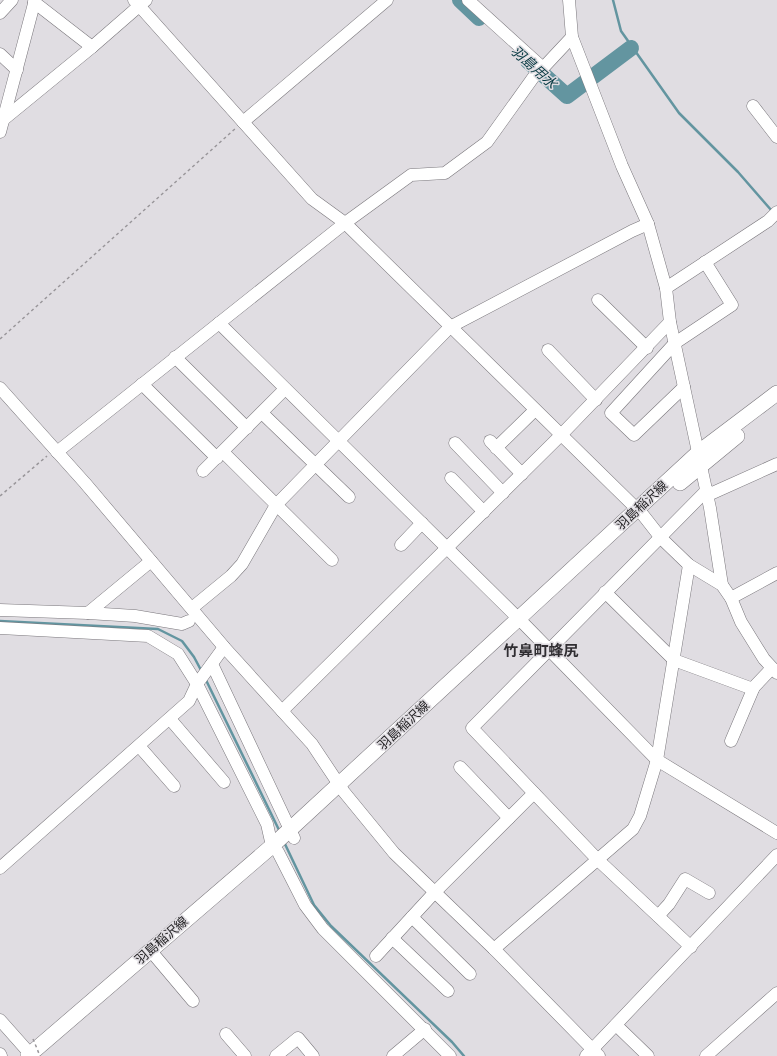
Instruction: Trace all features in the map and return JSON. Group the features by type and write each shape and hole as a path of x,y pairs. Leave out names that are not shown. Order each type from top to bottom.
{"main road":[{"name":"羽島稲沢線","path":"34,1056 284,841 639,512 777,393"},
{"name":"羽島稲沢線","path":"700,458 777,405"}],"street":[{"path":"0,13 12,0"},
{"path":"243,122 387,0"},
{"path":"468,0 540,71"},
{"path":"569,0 572,37 622,166 648,224 666,288 670,322 707,493 722,585"},
{"path":"0,132 35,1 92,47"},
{"path":"4,119 92,47 140,2 243,122 312,199 345,223 639,512 660,538 689,565 722,585 731,598 741,622 764,659 775,671 753,690 731,741"},
{"path":"55,451 345,223 411,175 445,173 487,142 540,71 572,37"},
{"path":"0,54 17,70"},
{"path":"753,106 777,137"},
{"path":"666,288 768,221 777,212"},
{"path":"192,608 231,576 242,564 276,505 450,327 648,224"},
{"path":"684,387 634,435 611,413 675,343 732,305 705,262"},
{"path":"598,300 647,348"},
{"path":"282,711 596,400 647,348 670,322"},
{"path":"219,323 522,622 657,760 777,833"},
{"path":"548,350 596,400"},
{"path":"175,357 247,428"},
{"path":"142,384 276,505 332,560"},
{"path":"0,388 224,646 312,744 341,788 394,853 494,949 592,1054 616,1025 777,856"},
{"path":"203,471 285,389"},
{"path":"522,474 493,444 535,410"},
{"path":"262,413 349,497"},
{"path":"455,443 503,493"},
{"path":"691,947 598,860 472,728 605,592 707,493 777,464"},
{"path":"451,478 484,512"},
{"path":"401,544 422,523"},
{"path":"88,613 151,561"},
{"path":"494,949 633,829 640,816 657,760 689,565"},
{"path":"731,598 777,573"},
{"path":"605,592 674,660 753,690"},
{"path":"0,610 135,616 182,624 189,621"},
{"path":"0,637 5,628 148,636 178,654 204,674 284,841 305,905 323,930 425,1029 450,1056"},
{"path":"0,868 140,746 189,701 204,674 224,646"},
{"path":"204,674 267,824 284,841"},
{"path":"170,719 224,782"},
{"path":"140,746 174,786"},
{"path":"460,767 509,818"},
{"path":"376,956 434,893 534,793"},
{"path":"658,916 669,904 685,879 709,893"},
{"path":"412,917 470,974"},
{"path":"392,938 448,991"},
{"path":"153,953 193,1001"},
{"path":"706,1056 777,993"},
{"path":"0,1020 34,1056"},
{"path":"616,1025 648,1056"},
{"path":"393,1056 425,1029"},
{"path":"226,1034 245,1056"},
{"path":"276,1056 298,1038 313,1056"}],"path":[{"path":"0,339 243,122"},
{"path":"0,496 55,451"},
{"path":"33,1038 34,1056"}],"waterway":[{"name":"羽島用水","path":"460,0 479,18"},
{"path":"613,0 621,31 679,113 738,172 772,211"},
{"name":"羽島用水","path":"528,61 567,96 631,48"},
{"path":"0,621 158,629 182,641 194,657 202,672"},
{"path":"205,678 280,832"},
{"path":"284,842 314,905 331,926 452,1042 464,1056"}],"district":[{"name":"竹鼻町蜂尻","path":"541,651"}]}
